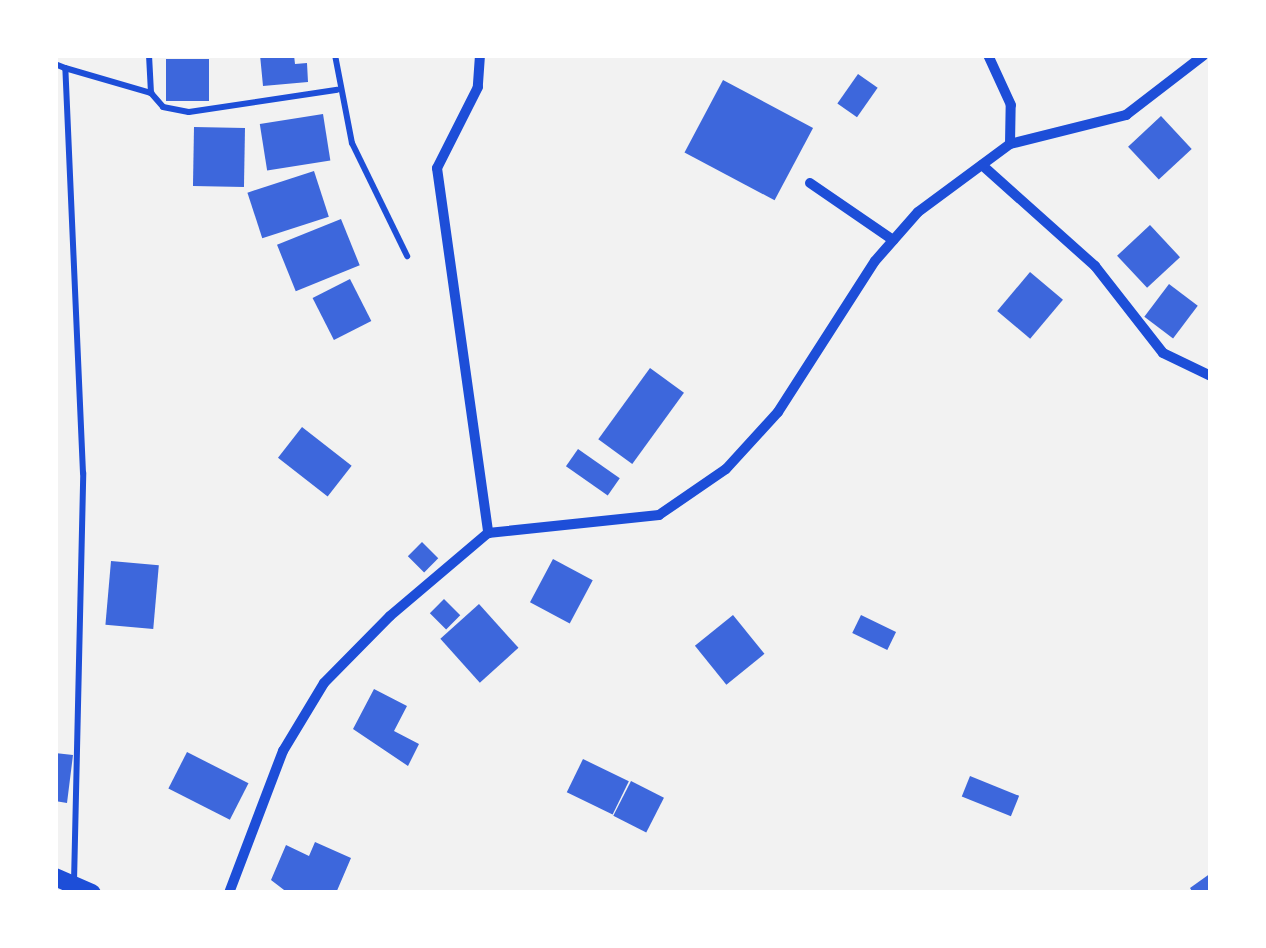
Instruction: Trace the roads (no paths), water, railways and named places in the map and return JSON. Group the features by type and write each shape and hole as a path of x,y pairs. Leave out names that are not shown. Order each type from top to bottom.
{"street":[{"path":"480,55 478,87 437,168 488,533"},
{"path":"988,55 1011,105 1010,144"},
{"path":"230,893 283,750 324,683 390,616 488,533 659,515 682,502 726,469 778,412 893,240 918,212 1010,144 1126,116 1204,55"},
{"path":"982,165 1095,266 1163,353 1211,376"},
{"path":"810,183 893,240"},
{"path":"55,877 92,893"}],"lane":[{"path":"149,55 151,94"},
{"path":"334,55 337,90 352,143 407,256"},
{"path":"55,64 151,94 163,107 189,112 337,90"},
{"path":"65,68 83,473 74,884"}]}
